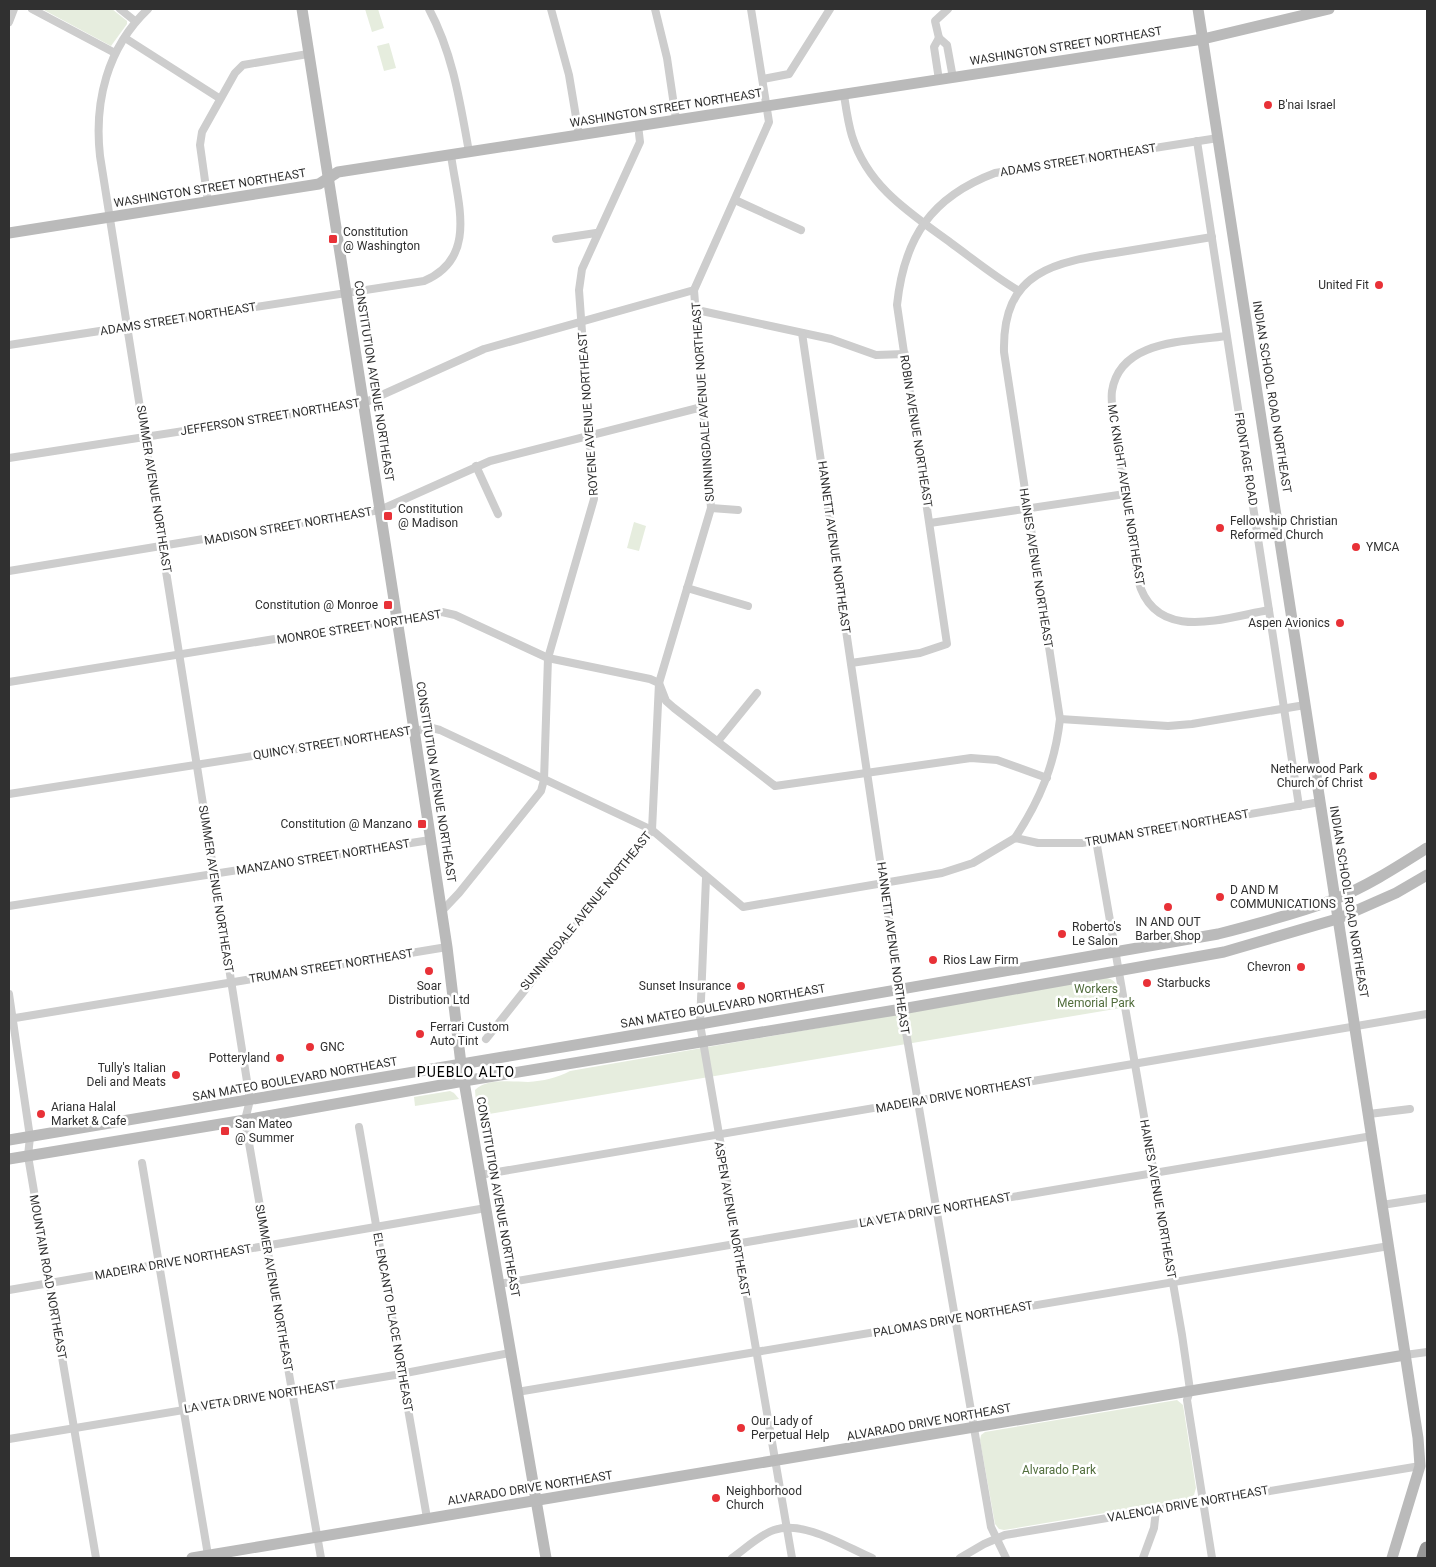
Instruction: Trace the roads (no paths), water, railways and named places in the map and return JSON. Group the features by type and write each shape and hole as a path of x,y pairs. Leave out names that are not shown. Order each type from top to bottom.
{"highway":[{"path":"1424,1558 1427,1549"}],"street":[{"path":"9,22 14,9"},
{"path":"32,9 115,53"},
{"path":"120,9 135,21"},
{"name":"SUMMER AVENUE NORTHEAST","path":"148,9 135,21 115,53 105,79 98,116 100,156 250,1100 245,1120 321,1558"},
{"name":"CONSTITUTION AVENUE NORTHEAST","path":"302,9 348,293 396,621 414,730 461,1064 546,1558"},
{"path":"430,9 438,24 456,79 469,152"},
{"path":"551,9 570,75 579,135"},
{"path":"655,9 667,58 676,119"},
{"path":"750,9 767,106"},
{"path":"763,79 789,74 830,9"},
{"path":"948,9 935,21 939,38 947,45 953,78"},
{"name":"INDIAN SCHOOL ROAD NORTHEAST","path":"1198,9 1418,1438 1420,1466 1392,1558"},
{"name":"WASHINGTON STREET NORTHEAST","path":"9,233 319,184 338,172 1203,39 1329,9"},
{"path":"125,38 220,98"},
{"path":"939,38 934,47 939,80"},
{"path":"935,51 948,50"},
{"path":"208,202 200,145 202,132 235,73 243,66 308,54"},
{"path":"844,94 851,134 865,166 885,192 924,223 1019,291 1035,275 1054,264 1079,258 1212,237"},
{"name":"SUNNINGDALE AVENUE NORTHEAST","path":"486,1039 652,830 659,683 711,508 694,290 769,122 767,106"},
{"name":"ROYENE AVENUE NORTHEAST","path":"441,912 539,796 544,780 548,658 594,499 579,290 582,269 596,233 640,142 638,125"},
{"name":"ADAMS STREET NORTHEAST","path":"924,223 952,194 971,182 995,173 1218,138"},
{"name":"FRONTAGE ROAD","path":"1197,141 1299,806"},
{"name":"ADAMS STREET NORTHEAST","path":"9,345 348,293 424,280 439,274 452,262 461,236 451,155"},
{"path":"735,200 801,230"},
{"name":"ROBIN AVENUE NORTHEAST","path":"851,662 920,653 947,644 898,317 899,288 908,251 924,223"},
{"path":"556,238 596,233"},
{"name":"JEFFERSON STREET NORTHEAST","path":"9,458 364,403 484,349 694,290"},
{"name":"HAINES AVENUE NORTHEAST","path":"1015,838 1035,806 1047,778 1054,759 1060,719 1004,352 1003,334 1019,291"},
{"path":"697,310 831,339 876,355 905,354"},
{"name":"HANNETT AVENUE NORTHEAST","path":"802,333 917,1101 991,1527 1006,1558"},
{"name":"MC KNIGHT AVENUE NORTHEAST","path":"1226,336 1155,347 1137,353 1124,363 1116,376 1112,392 1125,494 1141,591 1150,607 1165,617 1179,622 1194,622 1269,610"},
{"name":"MADISON STREET NORTHEAST","path":"9,571 163,548 380,510 476,466 702,407"},
{"path":"476,466 498,514"},
{"path":"930,523 1125,494"},
{"path":"711,508 738,510"},
{"path":"687,588 748,606"},
{"name":"MONROE STREET NORTHEAST","path":"9,682 180,656 442,612 455,615 548,658 650,679 659,683"},
{"path":"659,683 666,701 775,786 971,758 997,760 1047,778"},
{"path":"718,741 757,693"},
{"path":"1060,719 1168,726 1192,724 1305,705"},
{"name":"QUINCY STREET NORTHEAST","path":"9,794 414,730 440,730 652,830 706,878"},
{"name":"TRUMAN STREET NORTHEAST","path":"1015,838 1038,843 1082,843 1320,802"},
{"path":"706,878 743,907 942,873 973,863 1015,838"},
{"name":"MANZANO STREET NORTHEAST","path":"9,906 430,840"},
{"name":"HAINES AVENUE NORTHEAST","path":"1096,840 1114,951 1120,970 1190,1390 1187,1400 1212,1558"},
{"name":"SAN MATEO BOULEVARD NORTHEAST","path":"9,1140 700,1024 1218,934 1266,922 1334,899 1394,870 1427,848"},
{"path":"9,1159 464,1081 902,1009 1224,952 1337,919 1396,893 1427,875"},
{"name":"ASPEN AVENUE NORTHEAST","path":"706,878 700,1024 755,1353 792,1558"},
{"name":"TRUMAN STREET NORTHEAST","path":"11,1018 446,948"},
{"name":"MOUNTAIN ROAD NORTHEAST","path":"9,994 11,1018 30,1137 28,1156 96,1558"},
{"name":"MADEIRA DRIVE NORTHEAST","path":"480,1175 1427,1014"},
{"path":"1369,1114 1410,1108"},
{"name":"EL ENCANTO PLACE NORTHEAST","path":"358,1127 427,1518"},
{"name":"LA VETA DRIVE NORTHEAST","path":"499,1284 1372,1136"},
{"path":"142,1163 208,1555"},
{"path":"1382,1205 1427,1198"},
{"name":"MADEIRA DRIVE NORTHEAST","path":"9,1290 486,1208"},
{"name":"PALOMAS DRIVE NORTHEAST","path":"517,1392 1388,1246"},
{"path":"1405,1354 1427,1352"},
{"name":"LA VETA DRIVE NORTHEAST","path":"9,1439 510,1353"},
{"name":"ALVARADO DRIVE NORTHEAST","path":"192,1558 527,1501 536,1502 1405,1354"},
{"name":"VALENCIA DRIVE NORTHEAST","path":"960,1558 996,1539 1204,1501 1420,1466"},
{"path":"1143,1558 1154,1528 1156,1510"},
{"path":"732,1558 772,1531 786,1527 802,1528 872,1558"}],"place":[{"name":"B'nai Israel","path":"1268,105"},
{"name":"Constitution @ Washington","path":"333,239"},
{"name":"United Fit","path":"1379,285"},
{"name":"Constitution @ Madison","path":"388,516"},
{"name":"Fellowship Christian Reformed Church","path":"1220,528"},
{"name":"YMCA","path":"1356,547"},
{"name":"Constitution @ Monroe","path":"388,605"},
{"name":"Aspen Avionics","path":"1340,623"},
{"name":"Netherwood Park Church of Christ","path":"1373,776"},
{"name":"Constitution @ Manzano","path":"422,824"},
{"name":"D AND M COMMUNICATIONS","path":"1220,897"},
{"name":"IN AND OUT Barber Shop","path":"1168,907"},
{"name":"Roberto's Le Salon","path":"1062,934"},
{"name":"Rios Law Firm","path":"933,960"},
{"name":"Chevron","path":"1301,967"},
{"name":"Soar Distribution Ltd","path":"429,971"},
{"name":"Starbucks","path":"1147,983"},
{"name":"Sunset Insurance","path":"741,986"},
{"name":"Ferrari Custom Auto Tint","path":"420,1034"},
{"name":"GNC","path":"310,1047"},
{"name":"Potteryland","path":"280,1058"},
{"name":"Tully's Italian Deli and Meats","path":"176,1075"},
{"name":"Ariana Halal Market & Cafe","path":"41,1114"},
{"name":"San Mateo @ Summer","path":"225,1131"},
{"name":"Our Lady of Perpetual Help","path":"741,1428"},
{"name":"Neighborhood Church","path":"716,1498"}],"district":[{"name":"PUEBLO ALTO","path":"466,1072"}],"park label":[{"name":"Workers Memorial Park","path":"1096,996"},
{"name":"Alvarado Park","path":"1059,1470"}]}
